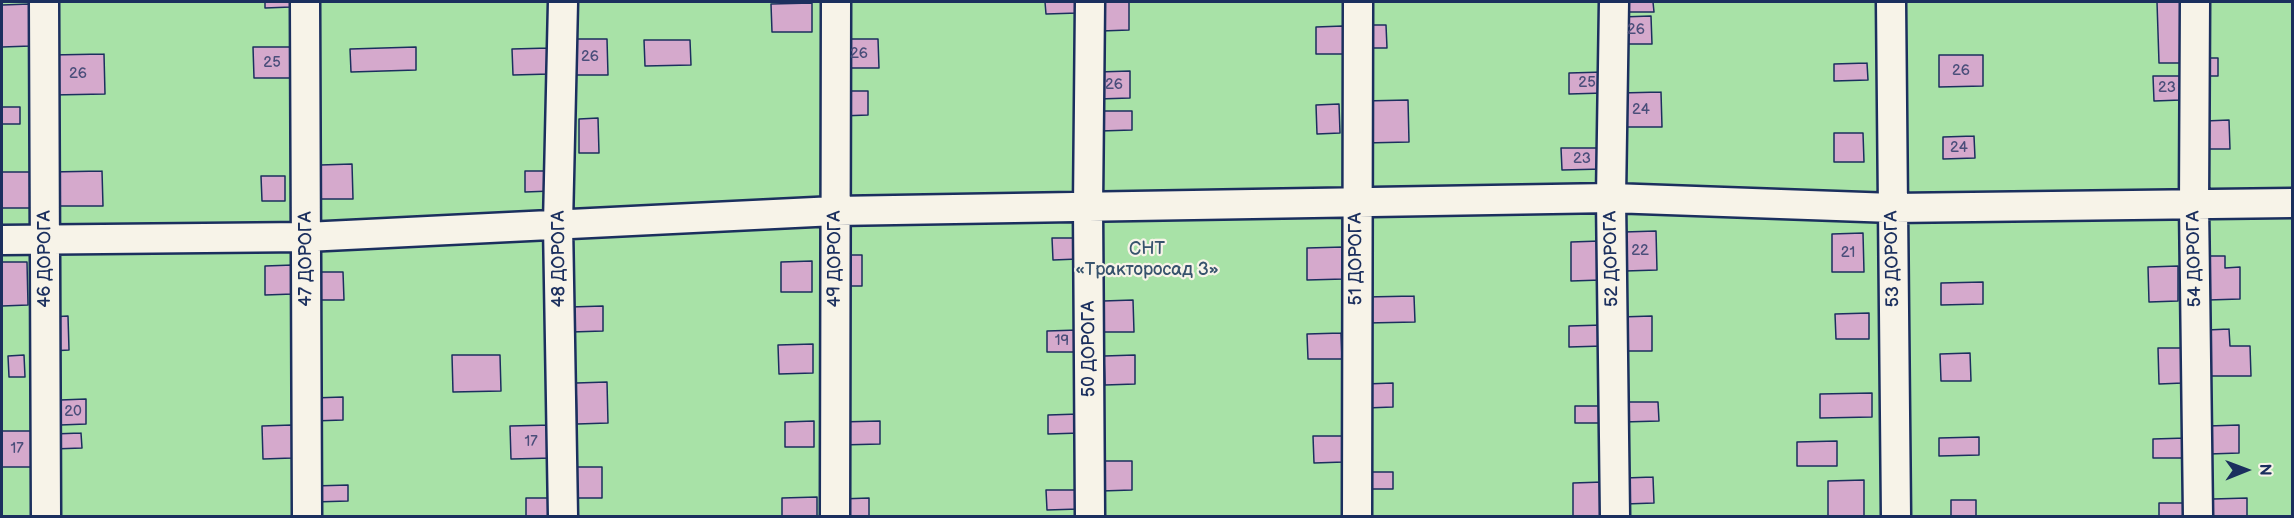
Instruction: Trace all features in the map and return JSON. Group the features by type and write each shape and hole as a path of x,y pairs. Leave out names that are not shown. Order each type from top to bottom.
{"street":[{"name":"46 ДОРОГА","path":"44,2 46,516"},
{"name":"47 ДОРОГА","path":"305,2 307,516"},
{"name":"48 ДОРОГА","path":"563,2 558,224 563,516"},
{"name":"49 ДОРОГА","path":"835,516 836,2"},
{"name":"50 ДОРОГА","path":"1090,2 1088,207 1090,516"},
{"name":"51 ДОРОГА","path":"1357,516 1358,2"},
{"name":"52 ДОРОГА","path":"1614,2 1611,198 1615,516"},
{"name":"53 ДОРОГА","path":"1891,2 1896,516"},
{"name":"54 ДОРОГА","path":"2194,2 2198,516"},
{"path":"2,240 306,237 835,211 1356,202 1611,198 1893,208 2292,203"}],"green space":[{"name":"СНТ «Тракторосад 3»","path":"2,2 2292,2 2292,516 2,516"}],"building":[{"path":"265,2 291,2 291,7 265,8"},
{"path":"1045,2 1078,2 1078,13 1046,14"},
{"path":"1100,2 1129,2 1129,30 1101,31"},
{"path":"1620,2 1653,2 1654,12 1620,12"},
{"path":"2157,2 2181,2 2182,63 2159,63"},
{"path":"812,3 812,32 772,32 771,4"},
{"path":"30,4 31,46 2,47 2,5"},
{"path":"1651,16 1652,44 1621,44 1621,17"},
{"path":"1362,25 1386,25 1387,48 1363,48"},
{"path":"1343,26 1343,54 1316,54 1316,27"},
{"path":"571,39 607,39 608,75 572,75"},
{"path":"840,39 878,39 879,68 840,68"},
{"path":"644,40 690,40 691,65 645,66"},
{"path":"253,47 291,47 292,78 254,78"},
{"path":"416,47 416,70 351,72 350,49"},
{"path":"549,48 550,74 513,75 512,49"},
{"path":"104,54 105,94 52,95 51,55"},
{"path":"1939,55 1983,55 1983,86 1939,87"},
{"path":"2204,58 2218,58 2218,76 2204,76"},
{"path":"1867,63 1868,80 1834,81 1834,64"},
{"path":"1130,71 1130,98 1098,99 1098,72"},
{"path":"1604,72 1604,93 1569,94 1569,73"},
{"path":"2153,76 2180,76 2181,100 2154,101"},
{"path":"840,91 868,91 868,115 841,116"},
{"path":"1661,92 1662,127 1620,127 1620,93"},
{"path":"1408,100 1409,142 1364,143 1363,101"},
{"path":"1339,104 1340,133 1317,134 1316,105"},
{"path":"2,107 20,107 20,124 2,124"},
{"path":"1100,111 1132,111 1132,130 1100,131"},
{"path":"598,118 599,153 579,153 579,119"},
{"path":"2229,120 2230,149 2205,149 2205,121"},
{"path":"1834,133 1863,133 1864,162 1834,162"},
{"path":"1974,136 1975,158 1943,159 1943,137"},
{"path":"1561,148 1603,148 1603,169 1562,170"},
{"path":"352,164 353,199 320,199 320,165"},
{"path":"102,171 103,206 51,206 51,172"},
{"path":"525,171 551,171 551,191 525,192"},
{"path":"2,172 31,172 32,208 2,208"},
{"path":"261,176 285,176 285,201 262,201"},
{"path":"1656,231 1657,270 1625,271 1624,232"},
{"path":"1863,233 1864,272 1832,272 1832,234"},
{"path":"1052,238 1077,238 1078,259 1053,260"},
{"path":"1600,241 1601,280 1571,281 1571,242"},
{"path":"1344,247 1344,279 1307,280 1307,248"},
{"path":"838,255 862,255 862,286 838,286"},
{"path":"2207,256 2225,256 2225,268 2240,267 2240,299 2208,300"},
{"path":"812,261 812,292 781,292 781,262"},
{"path":"2,262 27,262 28,305 2,306"},
{"path":"293,265 293,294 265,295 265,266"},
{"path":"2178,266 2178,301 2149,302 2148,267"},
{"path":"312,272 343,272 344,300 313,300"},
{"path":"1983,282 1983,304 1941,305 1941,283"},
{"path":"1414,296 1415,322 1367,323 1366,297"},
{"path":"1133,300 1134,332 1103,332 1103,301"},
{"path":"603,306 603,331 571,332 570,307"},
{"path":"1869,313 1869,339 1836,339 1835,314"},
{"path":"68,316 69,350 51,351 50,317"},
{"path":"1652,316 1652,351 1621,351 1620,317"},
{"path":"1603,325 1603,346 1569,347 1569,326"},
{"path":"2229,329 2230,346 2250,346 2251,376 2208,376 2207,330"},
{"path":"1078,330 1078,352 1047,352 1047,331"},
{"path":"1341,333 1342,359 1308,359 1307,334"},
{"path":"813,344 813,373 779,374 778,345"},
{"path":"2158,348 2183,348 2183,383 2159,384"},
{"path":"1970,353 1971,381 1941,381 1940,354"},
{"path":"24,355 25,377 9,377 8,356"},
{"path":"452,355 500,355 501,391 453,392"},
{"path":"1135,355 1135,384 1105,385 1104,356"},
{"path":"607,382 608,423 577,424 576,383"},
{"path":"1393,383 1393,407 1366,408 1365,384"},
{"path":"1872,393 1872,417 1820,418 1820,394"},
{"path":"343,397 343,420 313,421 313,398"},
{"path":"86,399 86,424 60,425 60,400"},
{"path":"1623,402 1658,402 1659,421 1623,422"},
{"path":"1575,406 1604,406 1604,423 1575,423"},
{"path":"1079,414 1080,433 1048,434 1048,415"},
{"path":"814,421 814,447 785,447 785,422"},
{"path":"880,421 880,444 840,445 840,422"},
{"path":"292,425 292,458 263,459 262,426"},
{"path":"552,425 553,458 511,459 510,426"},
{"path":"2239,425 2239,453 2209,454 2208,426"},
{"path":"2,431 33,431 33,467 2,467"},
{"path":"81,433 82,448 53,449 53,434"},
{"path":"1313,436 1343,436 1344,462 1314,463"},
{"path":"1979,437 1979,455 1939,456 1939,438"},
{"path":"2186,438 2187,458 2153,458 2153,439"},
{"path":"1837,441 1837,466 1797,466 1797,442"},
{"path":"1101,461 1132,461 1132,490 1101,491"},
{"path":"576,467 602,467 602,498 576,498"},
{"path":"1369,472 1393,472 1393,489 1370,489"},
{"path":"1653,477 1654,503 1625,504 1625,478"},
{"path":"1864,480 1864,516 1828,516 1828,481"},
{"path":"1603,482 1603,516 1573,516 1573,483"},
{"path":"348,485 348,501 314,502 314,486"},
{"path":"1046,490 1079,490 1079,509 1047,510"},
{"path":"817,497 817,516 782,516 782,498"},
{"path":"526,498 551,498 551,516 526,516"},
{"path":"869,498 869,516 840,516 840,499"},
{"path":"2247,498 2247,516 2213,516 2213,499"},
{"path":"1951,500 1976,500 1976,516 1951,516"},
{"path":"2159,503 2186,503 2187,516 2159,516"}]}
